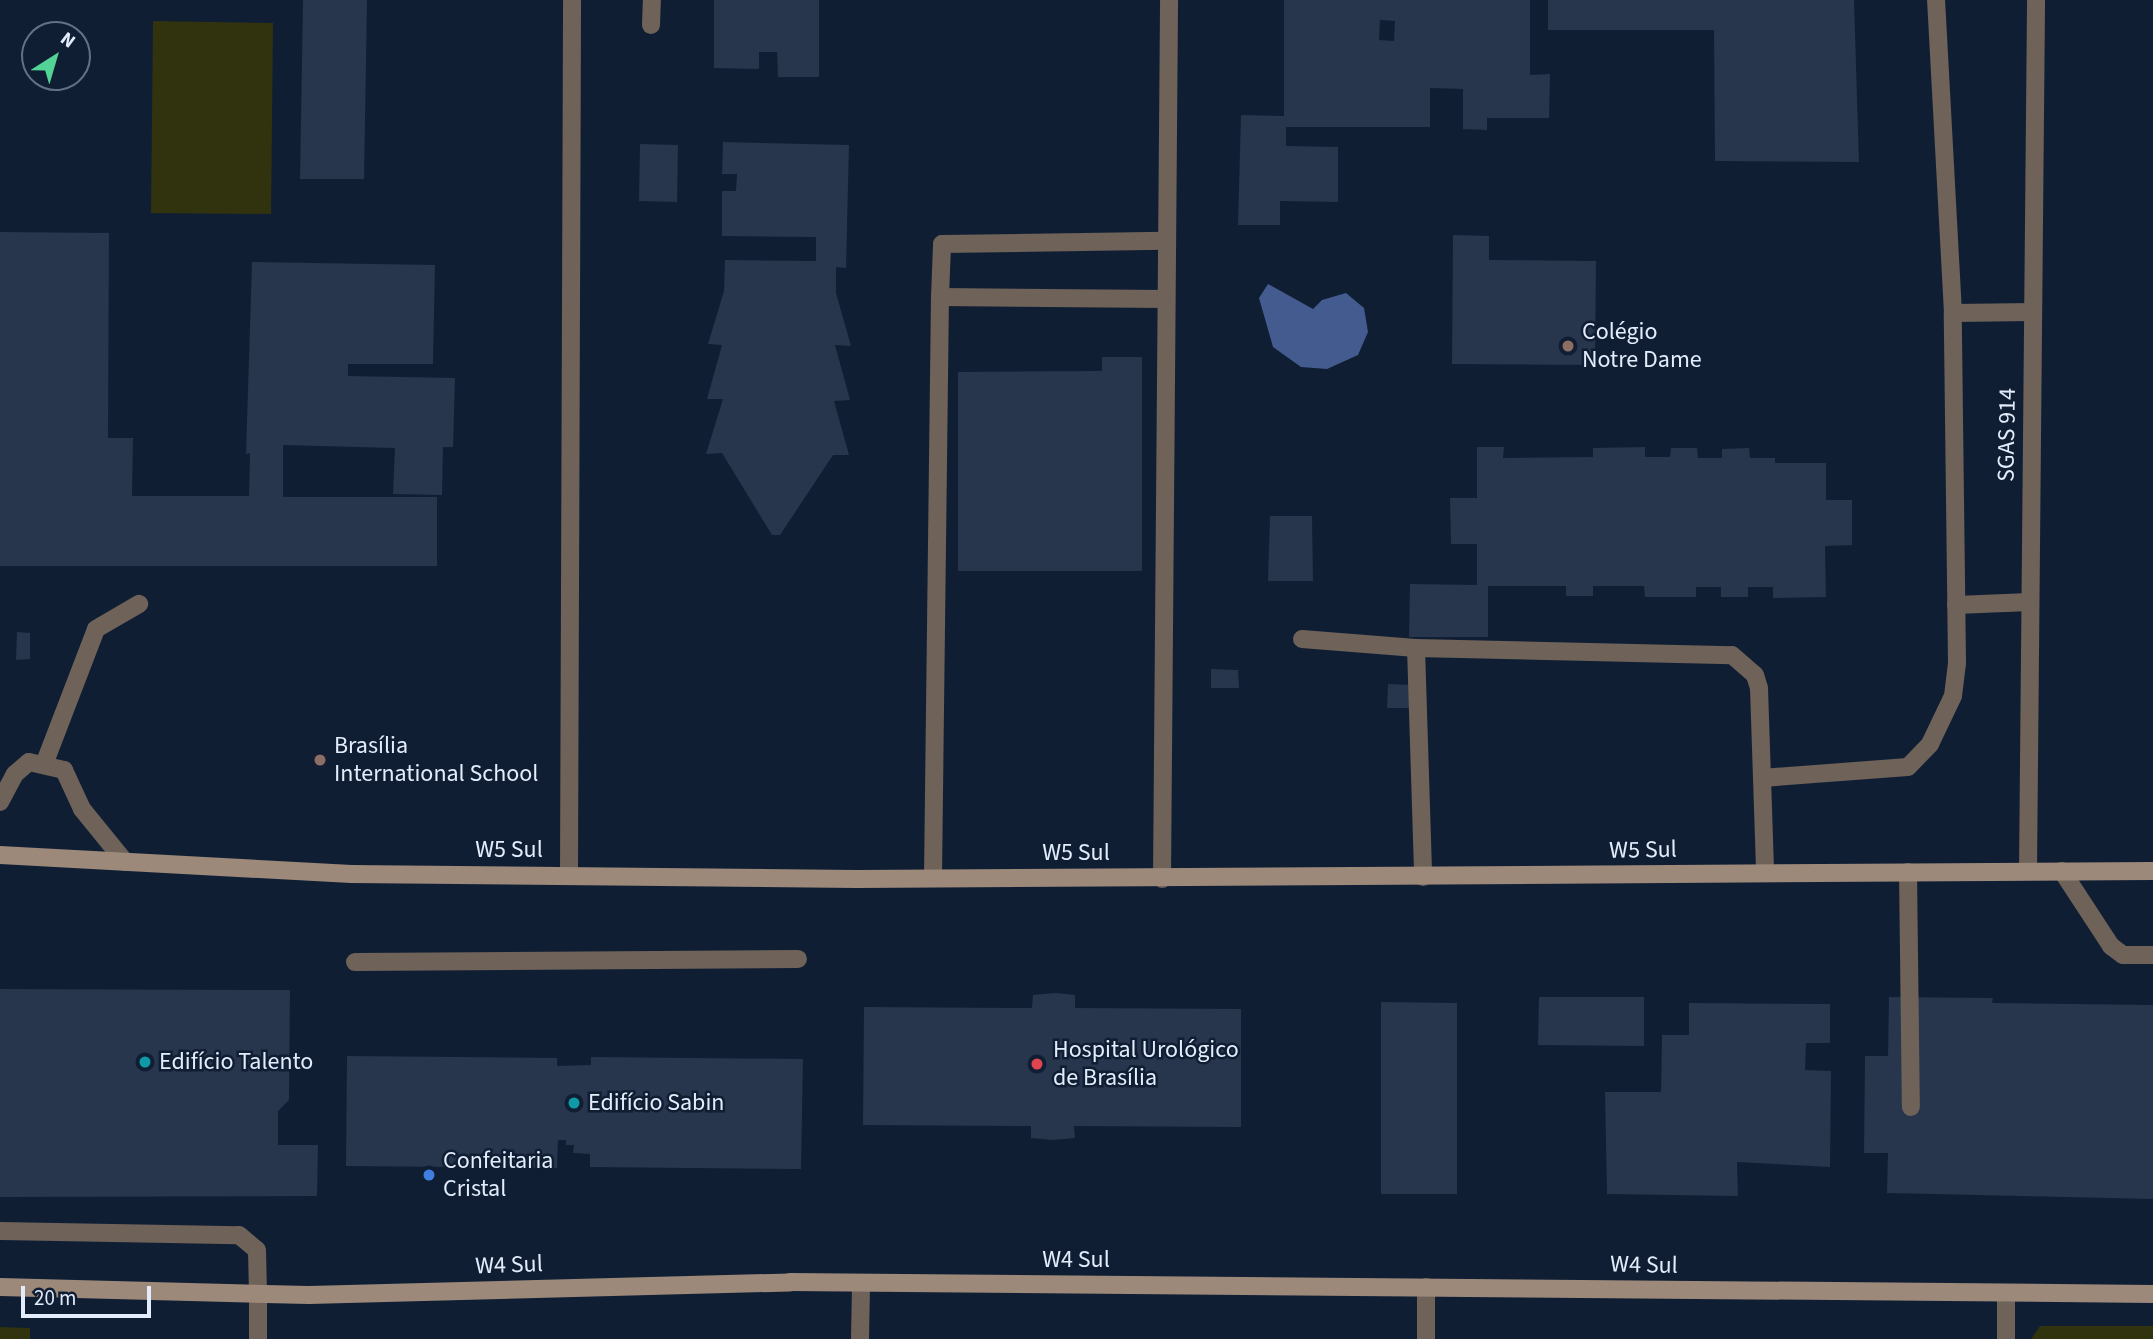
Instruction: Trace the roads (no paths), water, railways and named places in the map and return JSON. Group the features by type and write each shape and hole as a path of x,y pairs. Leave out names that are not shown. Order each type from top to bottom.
{"main road":[{"name":"W5 Sul","path":"0,855 351,874 1162,879 2153,871"},
{"name":"W4 Sul","path":"0,1287 258,1294 790,1282 861,1285 2153,1294"}],"street":[{"path":"569,875 572,0"},
{"path":"651,25 652,0"},
{"path":"1162,879 1169,0"},
{"path":"1762,778 1909,767 1930,744 1953,696 1956,605 1953,313 1936,0"},
{"name":"SGAS 914","path":"2028,871 2036,0"},
{"path":"933,876 942,244 1166,241"},
{"path":"940,297 1166,299"},
{"path":"1953,313 2033,312"},
{"path":"1956,605 2030,602"},
{"path":"45,762 96,629 139,604"},
{"path":"1302,639 1416,648 1732,655 1755,675 1759,688 1765,873"},
{"path":"1416,648 1423,877"},
{"path":"0,802 15,774 29,762 45,762 64,770 82,808 125,862"},
{"path":"2062,871 2111,946 2123,955 2153,955"},
{"path":"1908,872 1911,1107"},
{"path":"355,962 798,959"},
{"path":"0,1231 239,1235 257,1250 258,1339"},
{"path":"860,1339 861,1285"},
{"path":"1426,1287 1426,1339"},
{"path":"2006,1293 2006,1339"}],"water":[{"path":"1268,284 1313,309 1322,300 1346,293 1364,308 1368,332 1358,355 1327,369 1301,367 1273,347 1259,298"}],"place":[{"name":"Colégio Notre Dame","path":"1568,346"},
{"name":"Brasília International School","path":"320,760"},
{"name":"Edifício Talento","path":"145,1062"},
{"name":"Hospital Urológico de Brasília","path":"1037,1064"},
{"name":"Edifício Sabin","path":"574,1103"},
{"name":"Confeitaria Cristal","path":"429,1175"}]}
